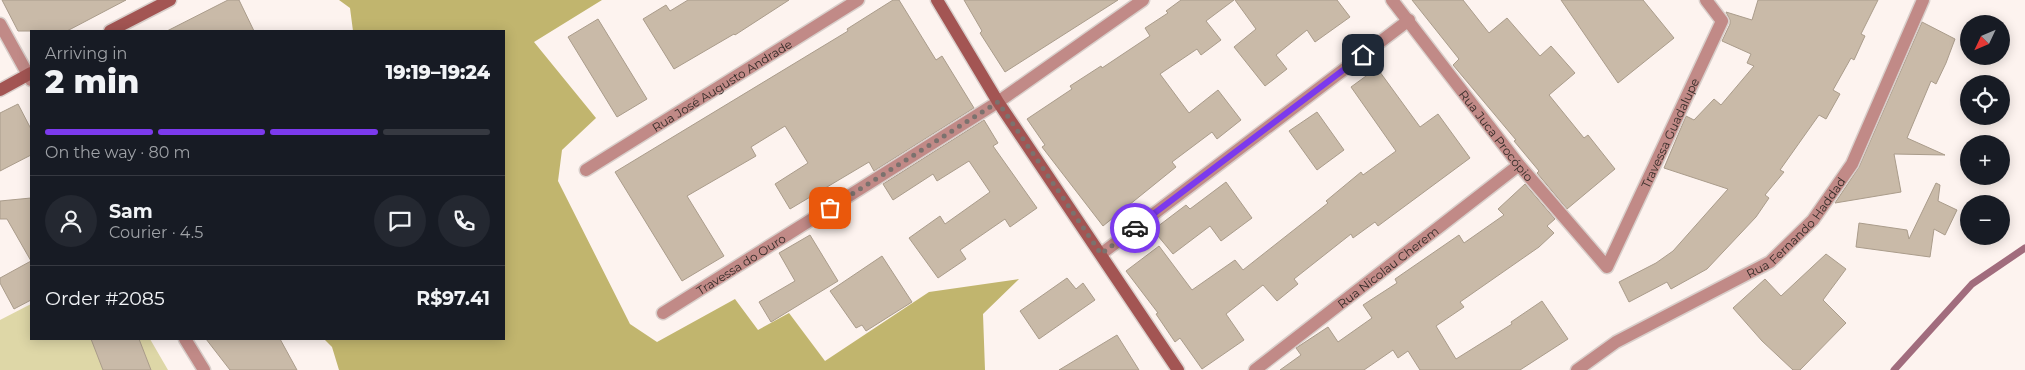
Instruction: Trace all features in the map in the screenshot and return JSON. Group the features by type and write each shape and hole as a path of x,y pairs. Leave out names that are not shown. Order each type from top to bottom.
{"street":[{"path":"112,30 170,0"},
{"name":"Rua José Augusto Andrade","path":"586,170 858,0"},
{"path":"937,0 998,102 1178,370"},
{"name":"Travessa do Ouro","path":"663,313 998,102 1143,0"},
{"name":"Rua Juca Procópio","path":"1392,0 1519,165 1607,267"},
{"name":"Travessa Guadalupe","path":"1607,267 1722,21 1706,0"},
{"name":"Rua Fernando Haddad","path":"1577,370 1616,342 1770,262 1813,220 1852,164 1923,0"},
{"path":"1101,254 1409,20"},
{"path":"0,24 30,76 0,90"},
{"name":"Rua Nicolau Cherem","path":"1255,370 1519,165"},
{"path":"186,340 204,370"}],"shaded area":[{"path":"339,0 602,0 534,42 596,118 562,150 558,181 630,324 657,342 735,299 758,330 789,313 825,361 929,292 1019,279 983,314 985,370 339,370 332,347 325,340 505,340 505,30 353,30 350,8"},
{"path":"30,305 30,340 151,340 168,370 0,370 0,320"}],"building":[{"path":"2,0 126,0 69,30 18,31"},
{"path":"228,0 239,0 254,30 169,30"},
{"path":"688,0 789,0 735,35 674,69 643,19 666,5 670,11"},
{"path":"893,0 899,0 936,60 942,56 974,108 874,171 869,162 790,209 775,184 808,163 785,126 751,147 756,156 687,196 724,256 682,281 615,172 848,31 847,29"},
{"path":"964,0 1118,0 1005,72 980,33 982,31"},
{"path":"1181,0 1234,0 1206,21 1221,40 1201,55 1197,49 1160,74 1189,113 1218,90 1241,120 1217,139 1212,132 1172,162 1176,167 1103,226 1042,147 1045,145 1027,119 1072,89 1070,86 1101,66 1102,68 1150,36 1145,28 1168,13 1166,11"},
{"path":"1235,0 1337,0 1350,17 1315,42 1307,30 1276,55 1287,69 1265,86 1234,47 1256,29"},
{"path":"1412,0 1463,0 1489,33 1507,18 1540,56 1551,46 1575,73 1549,95 1584,138 1588,135 1615,169 1567,209 1537,173 1539,171 1514,141 1516,140 1453,65 1459,59"},
{"path":"1561,0 1643,0 1674,38 1618,83"},
{"path":"1758,0 1878,0 1861,34 1865,36 1854,60 1851,58 1833,90 1840,94 1826,119 1819,115 1780,170 1784,172 1765,195 1769,198 1756,217 1707,269 1671,289 1667,282 1629,302 1619,282 1656,263 1673,251 1728,189 1664,168 1686,116 1694,120 1714,99 1721,105 1754,66 1747,63 1751,54 1722,41 1730,24 1726,12 1752,20"},
{"path":"598,19 647,99 617,117 568,37"},
{"path":"1922,22 1955,39 1936,84 1931,81 1907,138 1945,155 1894,154 1901,192 1835,203 1859,167"},
{"path":"1377,68 1420,127 1438,114 1470,158 1378,226 1375,222 1353,238 1351,234 1294,279 1298,284 1277,301 1263,285 1226,314 1244,340 1202,369 1180,338 1175,342 1156,314 1158,313 1126,271 1159,246 1192,290 1235,260 1243,270 1328,203 1326,201 1361,172 1363,175 1396,151 1351,87"},
{"path":"18,104 30,127 30,156 0,171 0,113"},
{"path":"1317,112 1344,150 1317,170 1289,131"},
{"path":"984,120 998,143 993,146 1037,208 1010,227 1005,219 960,250 966,259 938,278 909,238 940,216 945,224 990,192 969,161 937,181 933,174 893,200 883,184"},
{"path":"1226,182 1252,218 1221,241 1210,226 1173,254 1153,230 1186,205 1190,209"},
{"path":"1936,183 1940,185 1938,201 1957,210 1945,235 1934,229 1930,257 1856,247 1859,223 1907,230 1909,239"},
{"path":"1525,184 1555,219 1547,226 1554,233 1539,247 1460,302 1464,307 1436,326 1456,359 1512,324 1511,322 1542,301 1568,339 1520,370 1420,370 1408,351 1398,358 1393,350 1364,370 1280,370 1301,355 1296,348 1328,327 1338,342 1372,318 1363,305 1397,283 1395,279 1459,235 1464,243 1504,215 1498,209"},
{"path":"30,198 30,259 7,219 0,219 0,201"},
{"path":"810,235 838,281 771,322 759,302 795,281 779,253"},
{"path":"1826,254 1846,269 1823,300 1846,323 1800,370 1793,370 1762,341 1733,308 1765,279 1781,296"},
{"path":"882,256 912,302 866,331 862,325 856,328 830,291"},
{"path":"30,262 30,301 14,309 0,283 0,278"},
{"path":"1067,278 1076,289 1083,283 1095,300 1039,339 1020,311"},
{"path":"1117,335 1139,370 1059,370"},
{"path":"91,340 139,340 151,370 103,370"},
{"path":"207,340 281,340 297,370 230,370"}],"waterway":[{"path":"1894,370 1972,284 2025,248"}],"way so far":[{"path":"830,208 998,102 1101,254 1135,228"}],"route":[{"path":"1135,228 1363,55"}]}
